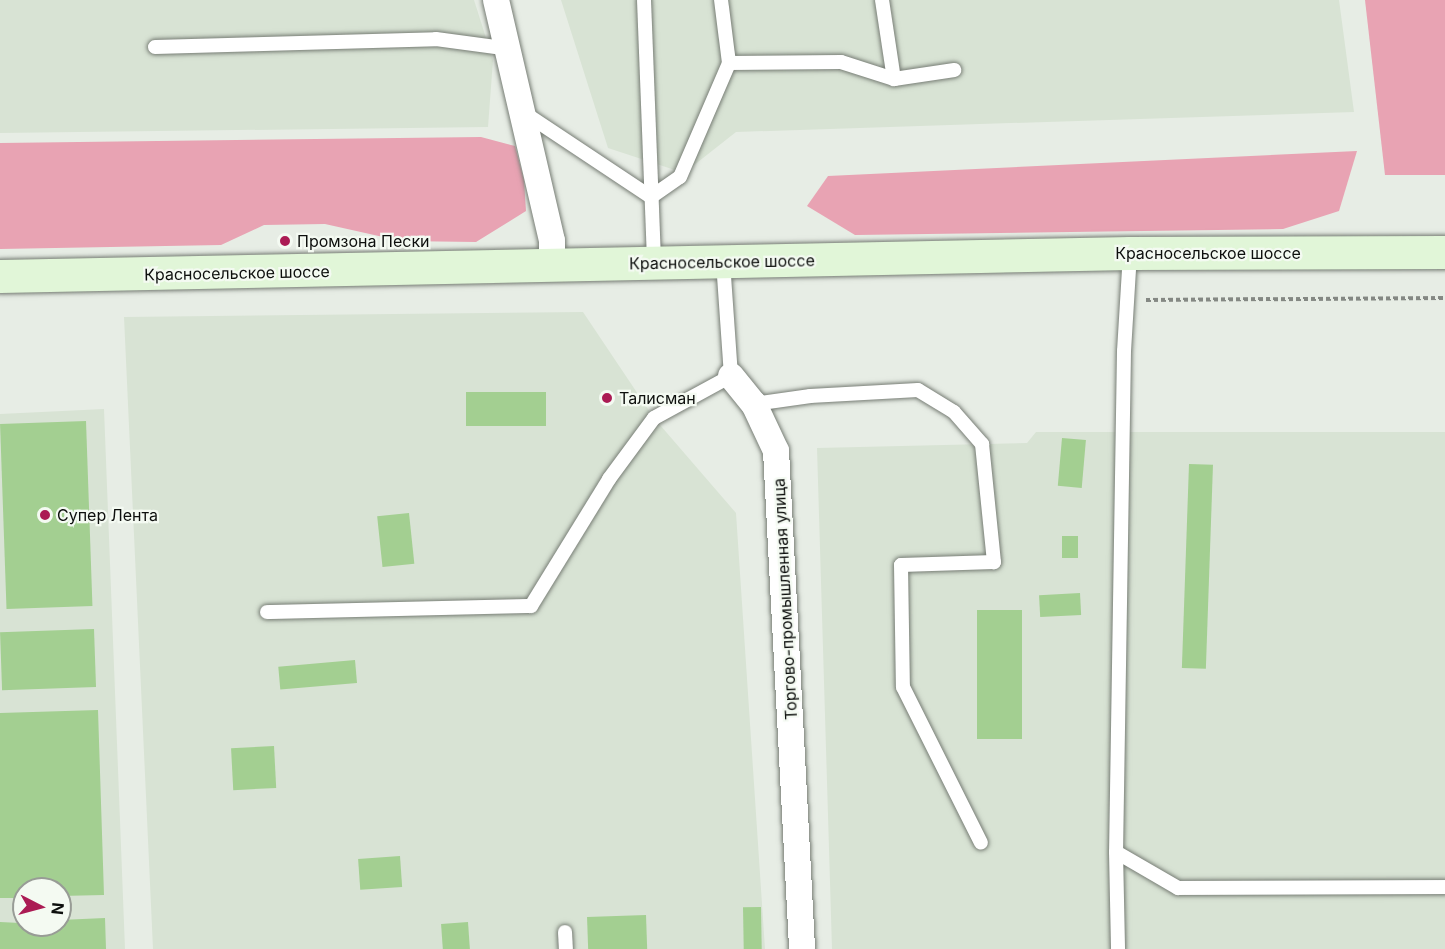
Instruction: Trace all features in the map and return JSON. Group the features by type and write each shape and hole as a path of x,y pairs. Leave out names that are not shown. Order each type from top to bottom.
{"main road":[{"name":"Красносельское шоссе","path":"0,276 1130,253 1445,252"}],"street":[{"path":"496,0 510,49 552,241 552,265"},
{"name":"Торгово-промышленная улица","path":"731,376 754,404 776,451 802,949"}],"lane":[{"path":"644,0 654,264"},
{"path":"651,197 680,177 729,63 721,0"},
{"path":"882,0 894,79"},
{"path":"155,47 436,39 510,49"},
{"path":"729,63 841,62 894,79 954,70"},
{"path":"523,112 651,197"},
{"path":"1118,949 1116,852 1124,351 1129,300 1130,253"},
{"path":"267,612 531,606 609,479 654,418 731,376 723,263"},
{"path":"754,404 810,396 918,390 954,412 982,444 994,562 902,565 903,687 981,843"},
{"path":"1116,852 1178,888 1445,887"},
{"path":"565,932 566,949"}],"path":[{"path":"1129,300 1445,298"}],"shaded area":[{"path":"0,0 474,0 493,60 488,127 0,133"},
{"path":"561,0 1339,0 1354,112 736,132 684,173 608,148"},
{"path":"1365,0 1445,0 1445,175 1385,175"},
{"path":"481,137 515,146 524,180 526,211 476,242 401,241 325,224 264,225 221,245 0,249 0,143"},
{"path":"1357,151 1339,211 1283,229 855,235 807,206 828,176"},
{"path":"583,312 654,418 736,513 765,949 153,949 124,317"},
{"path":"104,409 125,949 0,949 0,414"},
{"path":"1036,432 1445,432 1445,949 832,949 817,448 1027,443"}],"building":[{"path":"466,392 546,392 546,426 466,426"},
{"name":"Супер Лента","path":"86,421 92,606 7,609 0,424"},
{"path":"1062,438 1086,440 1082,488 1058,486"},
{"path":"1189,464 1213,465 1206,669 1182,668"},
{"path":"409,513 414,564 383,567 377,516"},
{"path":"1062,536 1078,536 1078,558 1062,558"},
{"path":"1080,593 1081,615 1040,617 1039,595"},
{"path":"977,610 1022,610 1022,739 977,739"},
{"path":"94,629 96,687 2,690 0,632"},
{"path":"355,660 357,683 280,690 278,667"},
{"path":"98,710 104,895 72,896 72,877 12,877 12,898 0,898 0,713"},
{"path":"274,746 276,788 233,790 231,748"},
{"path":"400,856 402,887 360,890 358,859"},
{"path":"743,907 761,907 762,949 744,949"},
{"path":"646,915 647,949 588,949 587,917"},
{"path":"105,918 106,949 0,949 0,922 12,923 12,937 72,937 72,919"},
{"path":"468,922 470,949 443,949 441,924"}],"place":[{"name":"Промзона Пески","path":"285,241"},
{"name":"Талисман","path":"607,398"},
{"name":"Супер Лента","path":"45,515"}]}
